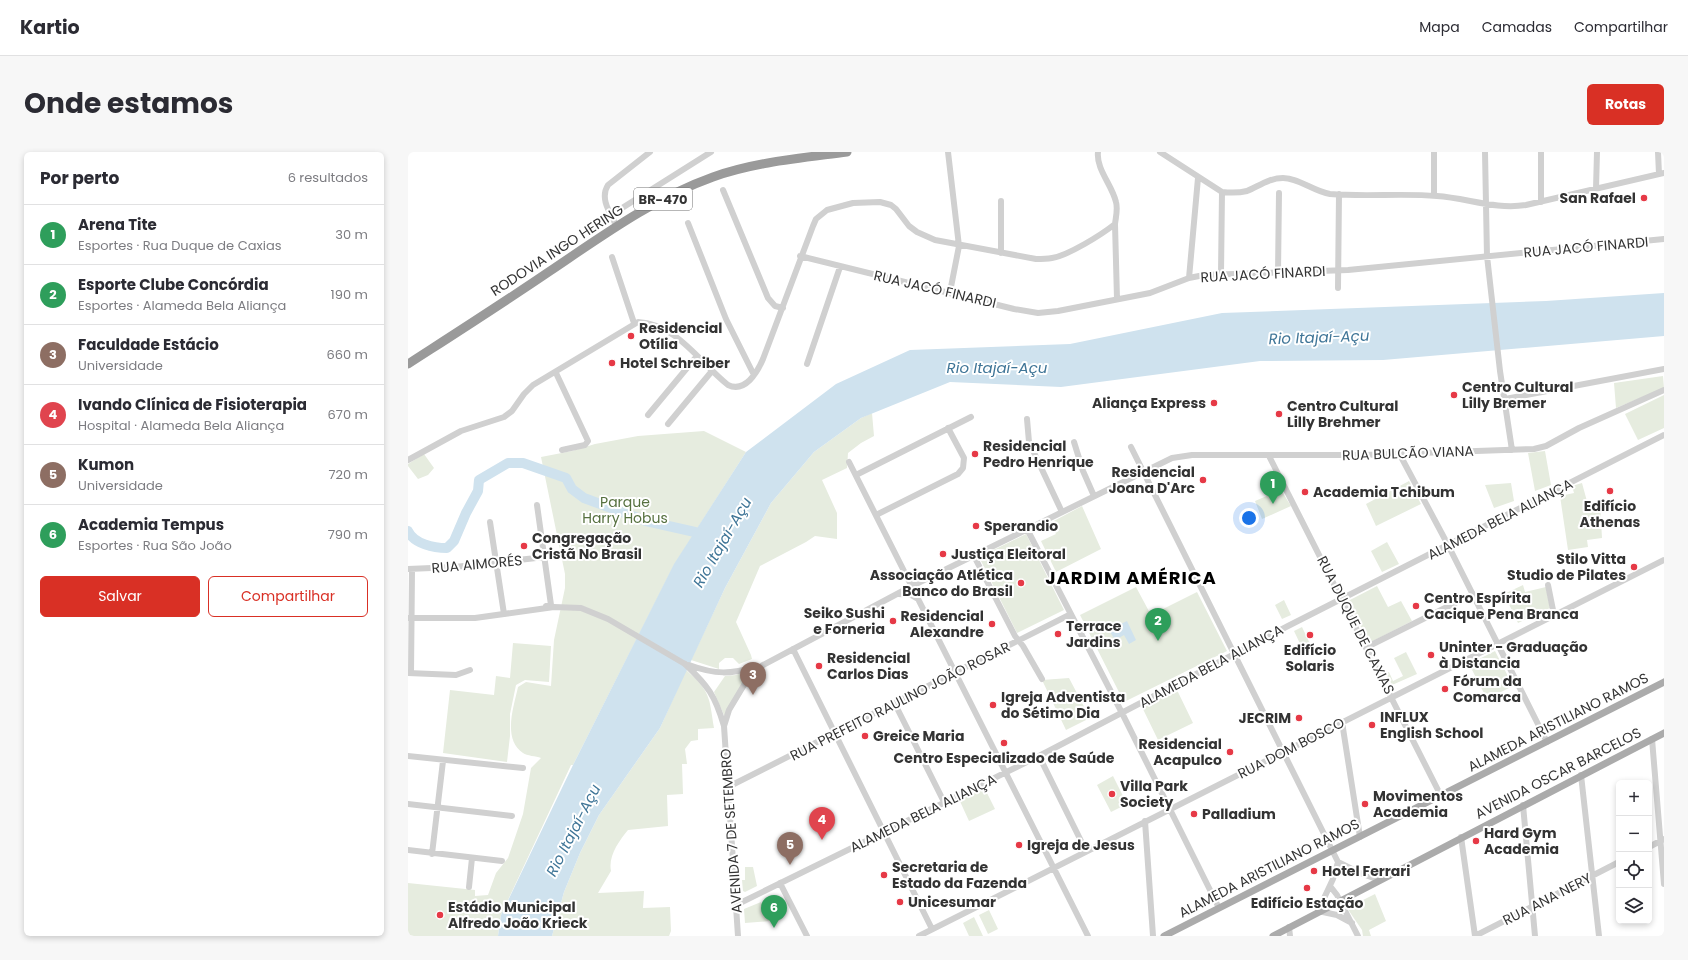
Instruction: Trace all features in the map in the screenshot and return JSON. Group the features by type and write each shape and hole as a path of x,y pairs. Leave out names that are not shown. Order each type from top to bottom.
{"highway":[{"name":"RODOVIA INGO HERING","path":"408,364 617,227 669,196 722,174 765,163 847,152"}],"main road":[{"name":"ALAMEDA ARISTILIANO RAMOS","path":"1164,936 1664,682"},
{"name":"AVENIDA OSCAR BARCELOS","path":"1273,936 1339,900 1664,733"}],"street":[{"path":"617,227 605,201 606,189 608,185 650,152"},
{"path":"611,215 712,152"},
{"path":"948,152 959,246 950,292"},
{"path":"1098,152 1098,162 1116,202 1117,212 1115,224 1117,300"},
{"path":"1160,152 1198,178 1222,192 1233,193 1247,191 1267,181 1285,178 1317,191 1339,194 1434,195 1463,198 1486,204 1510,207 1541,202 1662,174 1658,152"},
{"path":"1434,152 1434,195"},
{"path":"1485,152 1487,256 1500,371 1512,450"},
{"path":"1541,152 1541,202"},
{"path":"1596,189 1597,152"},
{"path":"1189,278 1198,178"},
{"path":"723,190 768,298 775,306 783,308"},
{"path":"1221,273 1222,192"},
{"path":"1278,273 1279,193"},
{"path":"1338,288 1339,194"},
{"path":"1001,201 1001,253"},
{"path":"408,460 461,431 504,417 512,411 530,388 634,323 638,322 647,323 679,338 712,371 733,387 743,386 754,375 763,359 783,308 808,235 821,214 835,207 864,202 880,202 891,205 916,232 935,240 959,246 1026,258 1051,259 1066,253 1102,234 1115,224"},
{"path":"688,223 726,319 754,375"},
{"name":"RUA JACÓ FINARDI","path":"800,256 1014,309 1038,313 1058,312 1117,300 1159,290 1189,278 1221,273 1278,273 1338,270 1664,239"},
{"path":"612,257 634,323"},
{"path":"807,364 840,267"},
{"path":"648,415 697,356"},
{"path":"1505,399 1664,369"},
{"path":"668,424 712,371"},
{"path":"556,373 588,441 585,444 562,450"},
{"name":"RUA BULCÃO VIANA","path":"763,665 912,586 1142,472 1179,456 1270,456 1534,449 1546,446 1579,428 1664,390"},
{"path":"856,475 971,417"},
{"path":"1027,419 1029,442 1062,512"},
{"path":"876,515 958,474 963,468 964,458 948,428"},
{"name":"ALAMEDA BELA ALIANÇA","path":"736,905 1006,773 1342,599 1662,437"},
{"path":"1074,442 1083,471 1094,496"},
{"path":"1131,447 1142,472 1338,862 1360,873 1379,880"},
{"path":"1399,453 1448,545 1547,742"},
{"name":"RUA DUQUE DE CAXIAS","path":"1270,456 1441,796"},
{"path":"849,462 1088,936"},
{"path":"409,617 470,618 551,606 537,506"},
{"path":"490,522 504,614"},
{"path":"1027,530 1122,713 1219,908"},
{"path":"974,556 1015,636 1019,640 1042,679"},
{"name":"RUA AIMORÉS","path":"410,570 496,563 545,557"},
{"name":"RUA DOM BOSCO","path":"919,936 1664,560"},
{"path":"410,570 410,673 456,675 470,670"},
{"path":"1548,586 1554,615"},
{"path":"897,594 911,595 919,599"},
{"path":"1367,647 1473,594"},
{"path":"409,617 483,617 554,607 580,608 608,619 685,664 706,672 736,672 763,665"},
{"name":"RUA PREFEITO RAULINO JOÃO ROSAR","path":"728,787 1071,614"},
{"path":"793,650 932,929"},
{"path":"685,664 710,690 724,726"},
{"path":"724,726 729,710 750,676 763,665"},
{"path":"894,704 944,802"},
{"path":"1342,722 1360,837"},
{"name":"AVENIDA 7 DE SETEMBRO","path":"724,726 738,936"},
{"path":"1652,739 1663,840 1664,884"},
{"path":"408,756 443,761 523,768"},
{"path":"1039,756 1086,851"},
{"path":"432,854 443,761"},
{"path":"1581,775 1599,936"},
{"path":"408,804 512,816"},
{"path":"1523,805 1535,936"},
{"path":"1145,822 1153,936"},
{"path":"1461,837 1475,936"},
{"path":"1652,846 1663,840"},
{"path":"408,850 502,861"},
{"path":"469,887 472,858"},
{"path":"1338,862 1330,886 1318,912 1337,915 1352,923"},
{"name":"RUA ANA NERY","path":"1475,936 1616,864"},
{"path":"780,883 807,936"},
{"path":"1330,886 1358,936"},
{"path":"1289,927 1290,936"}],"green space":[{"path":"1663,376 1664,388 1616,408 1614,383"},
{"path":"1664,395 1664,428 1638,440 1625,414"},
{"path":"872,413 874,436 861,443 848,453 847,468 822,480 837,513 837,539 815,536 760,566 736,622 752,659 739,664 733,658 725,658 719,663 719,669 691,660 725,588 771,503 814,452 861,418"},
{"name":"Parque Harry Hobus","path":"704,431 746,452 674,565 573,765 571,765 501,915 498,936 408,936 408,883 475,890 475,896 488,895 496,873 508,858 523,814 531,768 541,758 525,754 517,747 511,731 511,722 518,687 526,682 551,686 554,640 565,588 565,574 541,457 572,451 595,444 638,436"},
{"path":"1545,451 1551,485 1535,491 1528,453"},
{"path":"424,454 434,468 428,475 418,479 408,464"},
{"path":"1409,481 1421,504 1376,526 1366,504"},
{"path":"1511,483 1514,501 1494,508 1485,485"},
{"path":"1582,483 1588,505 1600,502 1602,538 1587,540 1588,547 1568,550 1560,496 1574,493 1572,486"},
{"path":"1281,490 1291,506 1262,519 1255,501"},
{"path":"1082,506 1101,549 1056,572 1041,541 1056,534 1050,523"},
{"name":"Associação Atlética Banco do Brasil","path":"1026,534 1064,610 1017,633 979,557"},
{"path":"1387,542 1399,564 1382,572 1371,551"},
{"path":"1523,585 1525,592 1546,587 1550,608 1518,623 1504,594"},
{"path":"1377,586 1388,607 1401,601 1412,621 1369,643 1348,601"},
{"path":"1136,587 1151,615 1197,592 1227,651 1124,702 1080,615"},
{"path":"1284,600 1291,615 1282,619 1275,605"},
{"path":"1302,627 1312,648 1304,652 1294,631"},
{"path":"513,643 551,646 549,682 525,680 516,685 510,714 510,736 507,762 443,753 450,690 494,695 496,676 510,678"},
{"path":"1495,651 1513,686 1487,699 1469,664"},
{"path":"1406,652 1417,674 1392,685 1386,673 1389,672 1393,681 1403,676 1394,658"},
{"path":"754,668 724,715 714,692 725,676 736,675"},
{"path":"686,670 700,684 708,696 714,728 698,729 698,740 691,741 685,749 687,764 682,764 683,794 667,795 668,826 628,830 615,849 610,865 611,871 598,893 644,891 643,908 670,907 671,931 669,936 552,936 564,892 580,853 599,815 660,728"},
{"path":"1069,678 1090,718 1066,730 1042,680"},
{"path":"1177,690 1193,723 1158,740 1142,707"},
{"name":"Villa Park Society","path":"1113,776 1127,804 1111,812 1097,785"},
{"path":"983,785 995,809 969,821 958,797"},
{"path":"745,867 753,867 757,886 745,892 743,891 742,880 745,880"},
{"path":"1375,894 1386,921 1369,930 1371,936 1363,936 1362,930 1347,908"},
{"path":"761,902 770,921 745,923 744,909"},
{"path":"989,910 998,929 988,934 979,915"},
{"path":"974,917 983,936 969,936 963,923"}],"water":[{"name":"Rio Itajaí-Açu","path":"1664,293 1664,336 1383,360 1260,361 1061,387 950,382 861,418 814,452 771,503 725,588 660,728 599,815 580,853 564,892 552,936 498,936 501,915 573,765 674,564 746,452 836,384 910,350 1070,344 1222,313 1546,301"},
{"path":"1127,621 1136,640 1129,644 1124,635 1115,640 1109,630"}],"waterway":[{"name":"Rio Itajaí-Açu","path":"408,531 420,542 431,546 447,548 454,541 466,513 478,491 479,480 508,463 523,463 566,478 572,489 584,498 646,521 708,536"}],"place":[{"name":"San Rafael","path":"1644,198"},
{"name":"Residencial Otília","path":"631,336"},
{"name":"Hotel Schreiber","path":"612,363"},
{"name":"Centro Cultural Lilly Bremer","path":"1454,395"},
{"name":"Aliança Express","path":"1214,403"},
{"name":"Centro Cultural Lilly Brehmer","path":"1279,414"},
{"name":"Residencial Pedro Henrique","path":"975,454"},
{"name":"Residencial Joana D'Arc","path":"1203,480"},
{"name":"Edifício Athenas","path":"1610,491"},
{"name":"Academia Tchibum","path":"1305,492"},
{"name":"Arena Tite","path":"1273,504"},
{"name":"Sperandio","path":"976,526"},
{"name":"Congregação Cristã No Brasil","path":"524,546"},
{"name":"Justiça Eleitoral","path":"943,554"},
{"name":"Stilo Vitta Studio de Pilates","path":"1634,567"},
{"name":"Associação Atlética Banco do Brasil","path":"1021,583"},
{"name":"Centro Espírita Cacique Pena Branca","path":"1416,606"},
{"name":"Seiko Sushi e Forneria","path":"893,621"},
{"name":"Residencial Alexandre","path":"992,624"},
{"name":"Terrace Jardins","path":"1058,634"},
{"name":"Edifício Solaris","path":"1310,635"},
{"name":"Esporte Clube Concórdia","path":"1158,641"},
{"name":"Uninter - Graduação à Distancia","path":"1431,655"},
{"name":"Residencial Carlos Dias","path":"819,666"},
{"name":"Fórum da Comarca","path":"1445,689"},
{"name":"Faculdade Estácio","path":"753,695"},
{"name":"Igreja Adventista do Sétimo Dia","path":"993,705"},
{"name":"JECRIM","path":"1299,718"},
{"name":"INFLUX English School","path":"1372,725"},
{"name":"Greice Maria","path":"865,736"},
{"name":"Centro Especializado de Saúde","path":"1004,743"},
{"name":"Residencial Acapulco","path":"1230,752"},
{"name":"Villa Park Society","path":"1112,794"},
{"name":"Movimentos Academia","path":"1365,804"},
{"name":"Palladium","path":"1194,814"},
{"name":"Ivando Clínica de Fisioterapia","path":"822,840"},
{"name":"Hard Gym Academia","path":"1476,841"},
{"name":"Igreja de Jesus","path":"1019,845"},
{"name":"Kumon","path":"790,865"},
{"name":"Hotel Ferrari","path":"1314,871"},
{"name":"Secretaria de Estado da Fazenda","path":"884,875"},
{"name":"Edifício Estação","path":"1307,888"},
{"name":"Unicesumar","path":"900,902"},
{"name":"Estádio Municipal Alfredo João Krieck","path":"440,915"},
{"name":"Academia Tempus","path":"774,928"}],"district":[{"name":"JARDIM AMÉRICA","path":"1131,577"}]}
